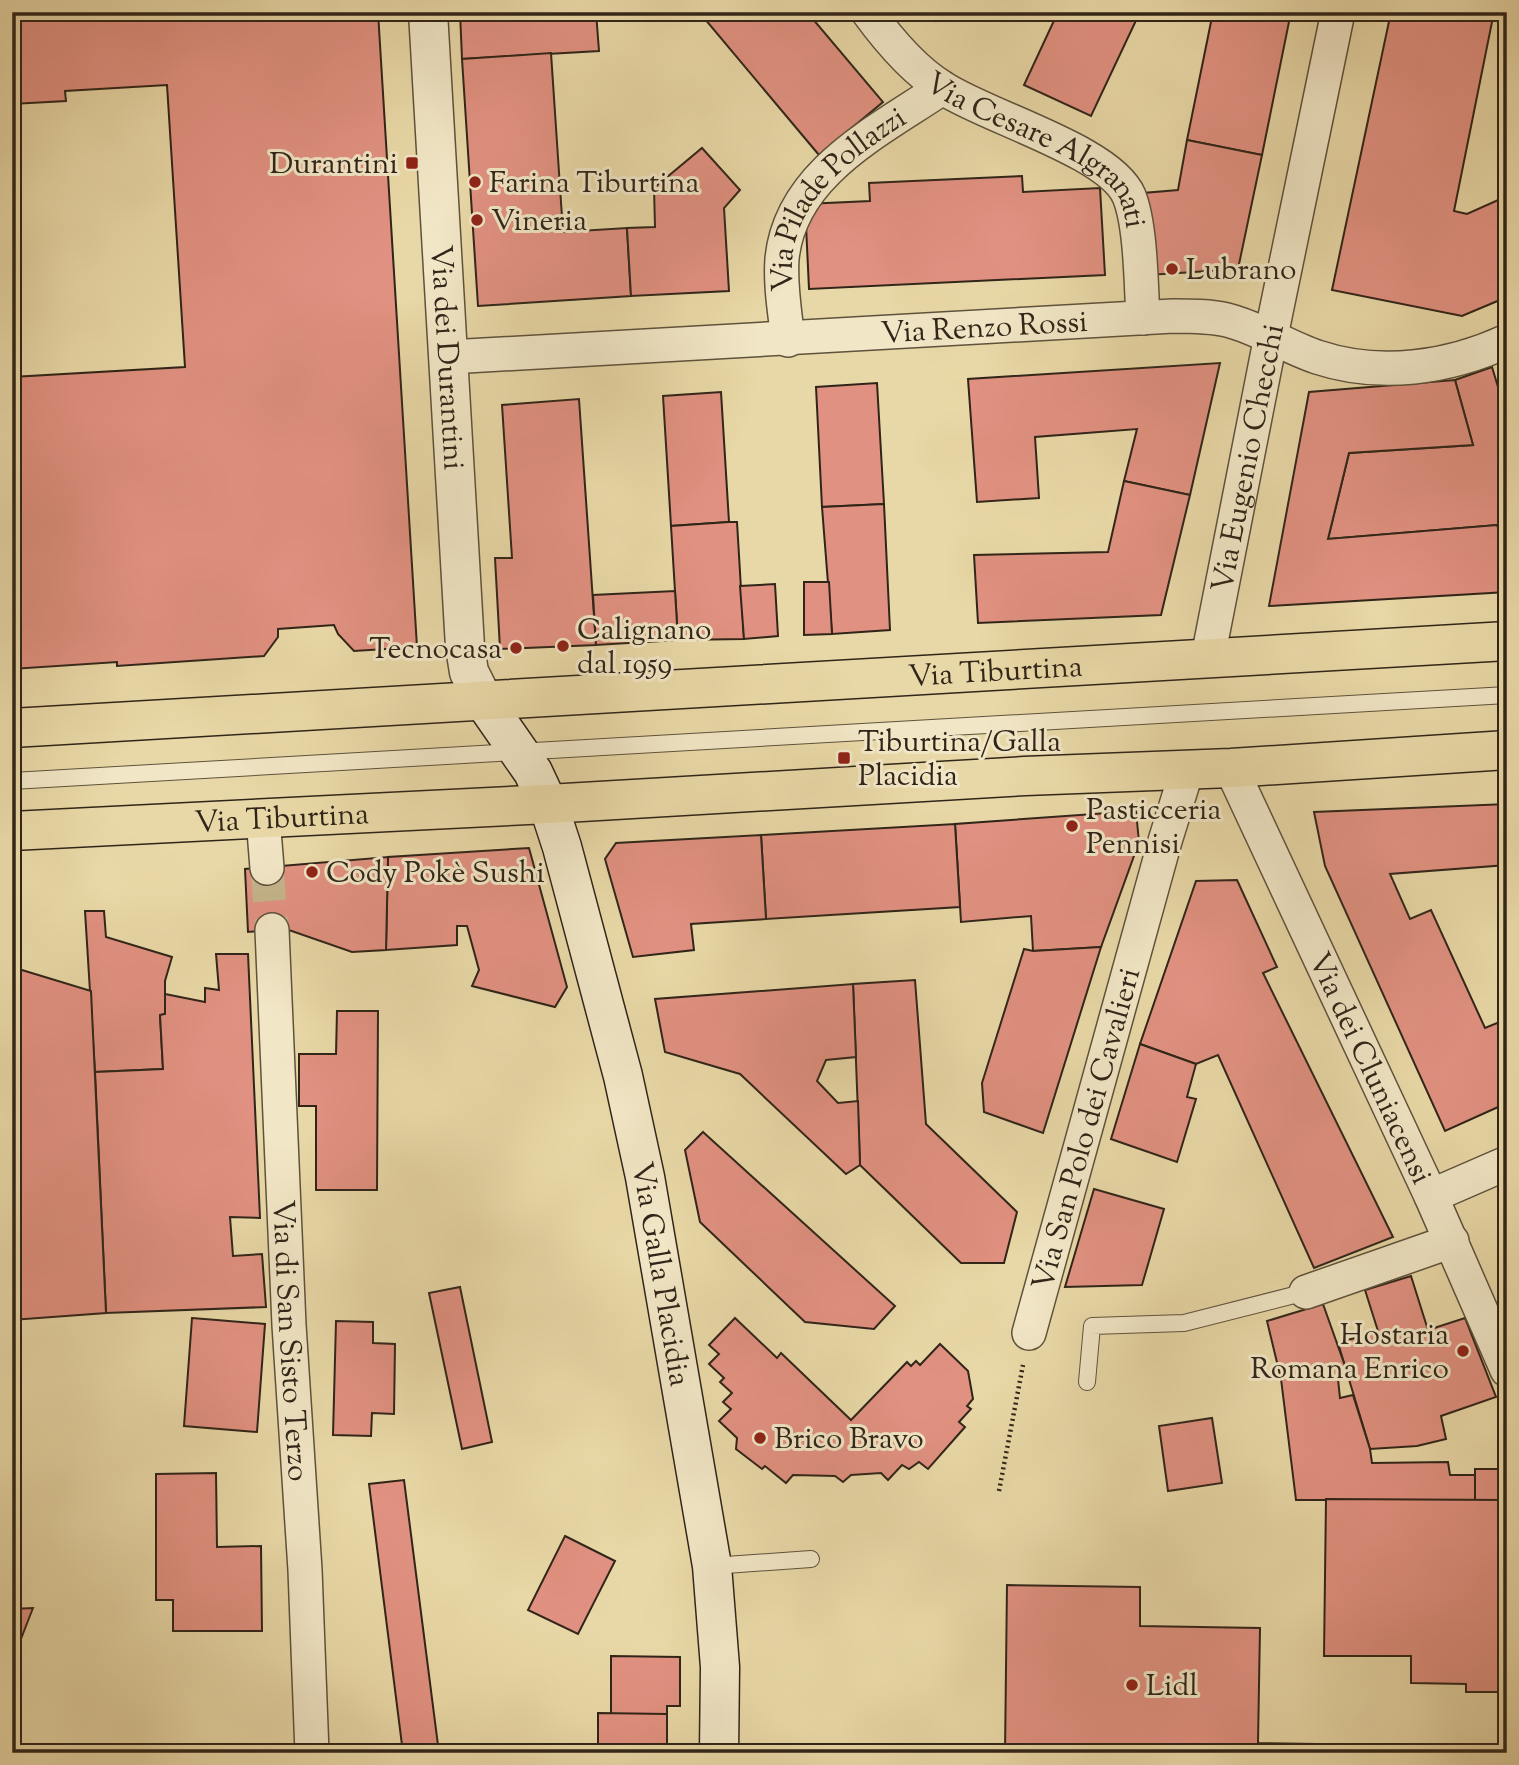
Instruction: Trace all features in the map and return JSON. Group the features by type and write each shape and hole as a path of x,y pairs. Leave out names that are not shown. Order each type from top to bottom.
{"main road":[{"name":"Via dei Durantini","path":"428,12 465,647 469,672 483,700"},
{"name":"Via Tiburtina","path":"12,728 1507,641"},
{"path":"483,700 520,752 548,804"},
{"name":"Via Tiburtina","path":"12,831 1025,776 1231,768 1507,750"},
{"name":"Via Galla Placidia","path":"548,804 614,1037 645,1177 712,1566 720,1667 719,1753"}],"street":[{"name":"Via Cesare Algranati","path":"868,12 904,53 942,88 1095,161 1122,183 1129,195 1135,218 1143,318"},
{"name":"Via Eugenio Checchi","path":"1208,657 1270,336 1338,12"},
{"name":"Via Pilade Pollazzi","path":"788,340 782,261 795,210 816,183 843,156 942,88"},
{"name":"Via Renzo Rossi","path":"449,358 1143,318 1227,320 1326,360 1352,366 1386,368 1448,363 1507,341"},
{"name":"Via dei Cluniacensi","path":"1231,768 1452,1241 1507,1370"},
{"name":"Via San Polo dei Cavalieri","path":"1028,1333 1157,868 1187,770"},
{"path":"262,818 267,867"},
{"name":"Via di San Sisto Terzo","path":"272,930 289,1325 305,1570 312,1753"},
{"path":"1431,1196 1507,1163"},
{"path":"1306,1292 1452,1241"}],"lane":[{"name":"Via Tiburtina","path":"12,781 1507,695"},
{"path":"1087,1382 1092,1326 1184,1323 1306,1292"},
{"path":"712,1566 811,1559"}],"path":[{"path":"999,1491 1028,1333"}],"green space":[{"path":"1507,1225 1507,1338 1499,1320 1500,1228"}],"building":[{"path":"12,12 378,12 417,647 354,651 338,634 334,625 278,629 278,637 264,656 117,666 117,662 12,669 12,377 185,367 167,85 65,91 66,101 12,104"},
{"path":"460,12 596,12 599,51 462,59"},
{"path":"699,12 807,12 883,102 819,155"},
{"path":"927,12 945,12 936,21"},
{"path":"1058,12 1140,12 1091,116 1024,85"},
{"path":"1213,12 1291,12 1262,155 1187,140"},
{"path":"1391,12 1494,12 1454,211 1467,214 1507,196 1507,297 1462,316 1332,290"},
{"path":"551,53 563,232 627,228 631,296 478,306 462,59"},
{"path":"1187,140 1262,155 1238,269 1149,275 1143,193 1178,190"},
{"path":"702,148 740,190 724,208 729,291 631,296 627,228 655,227 654,188"},
{"path":"1022,176 1023,192 1100,188 1105,275 809,289 805,204 870,201 869,183"},
{"path":"1220,363 1190,495 1124,481 1137,429 1035,437 1039,498 977,502 968,379"},
{"path":"1492,367 1507,417 1507,554 1497,525 1328,539 1349,453 1473,445 1455,380"},
{"path":"1455,380 1473,445 1349,453 1328,539 1497,525 1507,554 1507,592 1269,606 1309,392"},
{"path":"877,383 884,504 822,507 816,387"},
{"path":"721,392 729,522 671,526 663,396"},
{"path":"579,399 596,645 500,649 495,558 512,558 502,405"},
{"path":"1124,481 1190,495 1161,615 978,623 974,555 1108,552"},
{"path":"884,504 890,630 832,634 822,507"},
{"path":"737,522 744,639 678,640 671,526"},
{"path":"804,582 829,582 832,634 804,635"},
{"path":"775,584 778,636 744,639 740,586"},
{"path":"675,591 678,640 596,645 593,595"},
{"path":"1507,804 1507,865 1390,874 1410,919 1431,910 1485,1028 1507,1019 1507,1103 1445,1131 1325,866 1314,812"},
{"path":"1136,811 1139,842 1101,947 1033,951 1031,916 961,922 955,824"},
{"path":"955,824 960,907 766,919 761,835"},
{"path":"761,835 766,919 691,924 694,950 633,957 605,859 616,843"},
{"path":"529,848 567,987 555,1007 472,986 479,970 467,926 457,926 457,945 386,950 388,857"},
{"path":"388,857 386,950 352,952 286,929 248,932 245,869"},
{"path":"1237,880 1277,967 1263,973 1393,1237 1314,1268 1218,1055 1196,1064 1140,1044 1196,881"},
{"path":"85,911 104,911 106,937 172,957 165,981 165,1014 160,1015 163,1069 95,1072"},
{"path":"1101,947 1043,1133 984,1112 982,1083 1024,949 1033,951"},
{"path":"216,954 248,954 260,1218 230,1217 233,1256 262,1254 266,1307 106,1313 95,1072 163,1069 160,1015 165,1014 165,994 205,1002 205,988 219,990"},
{"path":"12,967 91,991 106,1313 12,1320"},
{"path":"915,980 926,1124 1017,1212 1004,1263 961,1263 860,1165 853,984"},
{"path":"853,984 856,1057 826,1060 817,1081 838,1103 858,1101 860,1165 846,1174 740,1074 665,1052 655,999"},
{"path":"337,1011 378,1011 377,1190 316,1190 316,1106 299,1106 299,1054 336,1054"},
{"path":"1140,1044 1196,1064 1187,1097 1196,1099 1177,1162 1111,1139"},
{"path":"703,1132 895,1306 874,1329 805,1322 700,1222 685,1150"},
{"path":"1094,1189 1164,1209 1142,1285 1065,1287"},
{"path":"1411,1276 1428,1330 1465,1318 1496,1397 1441,1416 1446,1439 1417,1446 1370,1449 1338,1343 1378,1331 1365,1290"},
{"path":"460,1287 492,1442 462,1449 429,1293"},
{"path":"1323,1304 1345,1366 1337,1369 1340,1398 1353,1395 1372,1463 1448,1462 1450,1475 1475,1475 1475,1500 1296,1500 1281,1379 1267,1321"},
{"path":"192,1318 265,1324 257,1432 184,1426"},
{"path":"735,1318 777,1358 781,1353 851,1420 907,1362 911,1366 916,1361 920,1365 940,1344 968,1371 973,1399 967,1406 971,1409 959,1422 965,1427 928,1469 919,1462 909,1469 902,1465 888,1480 881,1473 851,1475 843,1482 835,1476 793,1475 786,1483 765,1466 762,1469 736,1449 737,1438 719,1421 731,1409 723,1402 732,1393 720,1382 724,1378 709,1364 719,1354 709,1345"},
{"path":"336,1321 373,1322 373,1343 395,1344 394,1414 372,1413 371,1436 333,1435"},
{"path":"1212,1418 1222,1483 1168,1491 1159,1426"},
{"path":"1475,1469 1507,1469 1507,1500 1475,1500"},
{"path":"216,1473 217,1547 261,1546 262,1631 173,1631 173,1600 156,1600 156,1474"},
{"path":"404,1480 439,1753 403,1753 369,1484"},
{"path":"1326,1499 1507,1500 1507,1692 1466,1692 1466,1684 1411,1683 1411,1656 1324,1656"},
{"path":"565,1536 615,1561 578,1634 528,1610"},
{"name":"Lidl","path":"1007,1585 1140,1587 1140,1626 1260,1628 1258,1743 1378,1745 1378,1753 1005,1753"},
{"path":"33,1608 12,1662 12,1609"},
{"path":"611,1656 680,1657 680,1706 667,1706 667,1714 611,1714"},
{"path":"598,1713 667,1714 667,1753 632,1753 632,1746 598,1745"}],"tunnel":[{"path":"267,868 272,930"}],"place":[{"name":"Durantini","path":"412,163"},
{"name":"Farina Tiburtina","path":"475,182"},
{"name":"Vineria","path":"477,220"},
{"name":"Lubrano","path":"1172,269"},
{"name":"Calignano dal 1959","path":"563,646"},
{"name":"Tecnocasa","path":"516,648"},
{"name":"Tiburtina/Galla Placidia","path":"844,758"},
{"name":"Pasticceria Pennisi","path":"1072,826"},
{"name":"Cody Pokè Sushi","path":"312,872"},
{"name":"Hostaria Romana Enrico","path":"1463,1351"},
{"name":"Brico Bravo","path":"760,1438"},
{"name":"Lidl","path":"1132,1685"}]}
